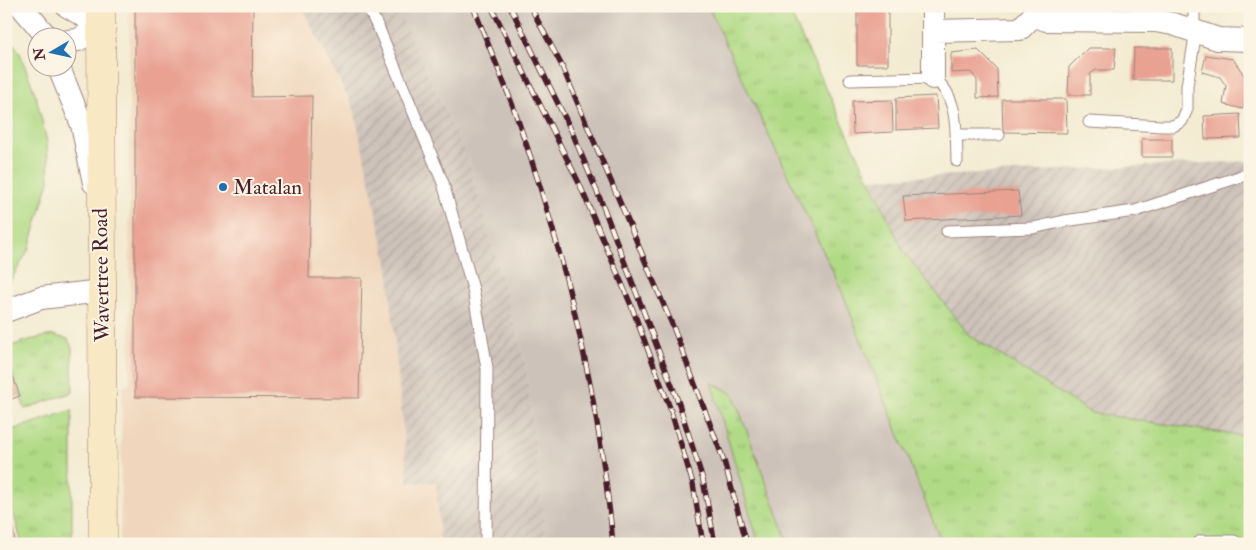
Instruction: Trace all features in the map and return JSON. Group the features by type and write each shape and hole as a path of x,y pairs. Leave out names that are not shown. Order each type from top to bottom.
{"main road":[{"name":"Wavertree Road","path":"101,16 100,213 103,544"}],"street":[{"path":"22,6 40,28"},
{"path":"67,6 101,16 78,40"},
{"path":"933,6 933,78"},
{"path":"933,30 1013,30 1027,24 1034,11 1046,20 1155,22 1172,24 1218,39 1250,40"},
{"path":"63,78 82,125 100,213"},
{"path":"6,311 41,298 101,291"}],"lane":[{"path":"367,6 379,29 443,183 473,289 487,368 486,544"},
{"path":"1089,122 1173,126 1182,121 1187,109 1194,31 1194,6"},
{"path":"850,80 933,78 942,84 950,99 955,116 957,161"},
{"path":"956,136 999,135"},
{"path":"947,232 1034,228 1064,221 1135,211 1242,176 1250,176"},
{"path":"1197,544 1201,541 1234,541 1239,544"}],"shaded area":[{"path":"129,6 301,6 354,109 388,268 408,483 436,481 440,544 120,544 122,386 130,385"},
{"path":"301,6 396,6 468,158 526,365 547,544 440,544 436,482 408,483 388,268 354,109"},
{"path":"396,6 708,6 840,287 942,544 789,544 733,394 711,383 759,544 547,544 526,365 468,158"},
{"path":"1248,161 1250,437 1091,413 969,335 904,252 870,179"}],"green space":[{"path":"708,6 787,6 904,252 969,335 1091,413 1250,437 1250,544 942,544 840,287"},
{"path":"6,32 20,53 36,96 47,142 49,181 29,249 6,289"},
{"path":"52,335 68,339 72,348 73,392 25,409 6,357 6,348 25,341"},
{"path":"711,382 733,394 789,544 759,544"},
{"path":"72,410 72,544 22,544 6,487 6,432"}],"building":[{"name":"Matalan","path":"135,6 253,6 252,97 312,96 309,278 362,278 359,398 135,397"},
{"path":"857,8 888,8 888,65 857,65"},
{"path":"1088,48 1116,48 1114,70 1096,70 1090,74 1090,95 1068,95 1069,67"},
{"path":"1134,48 1172,48 1172,80 1133,80"},
{"path":"978,50 997,69 998,97 977,98 977,80 971,72 951,73 951,53"},
{"path":"1206,55 1233,59 1248,81 1243,109 1223,104 1226,86 1220,77 1202,72"},
{"path":"936,96 938,128 896,130 896,98"},
{"path":"1002,99 1066,99 1067,133 1003,132"},
{"path":"892,100 893,132 853,134 852,101"},
{"path":"1240,114 1241,138 1205,139 1204,116"},
{"path":"1142,139 1172,139 1172,157 1142,157"},
{"path":"1018,191 1021,215 906,221 903,196"},
{"path":"6,358 20,396 6,401"},
{"path":"7,507 12,527 16,544 6,544"}],"railway":[{"path":"473,6 514,109 549,215 564,269 589,378 599,433 613,544"},
{"path":"491,6 579,183 631,305 670,408 693,484 703,544"},
{"path":"510,6 572,132 603,206 679,404 703,480 715,544"},
{"path":"530,6 561,64 674,329 724,461 747,544"}],"place":[{"name":"Matalan","path":"223,187"}]}
